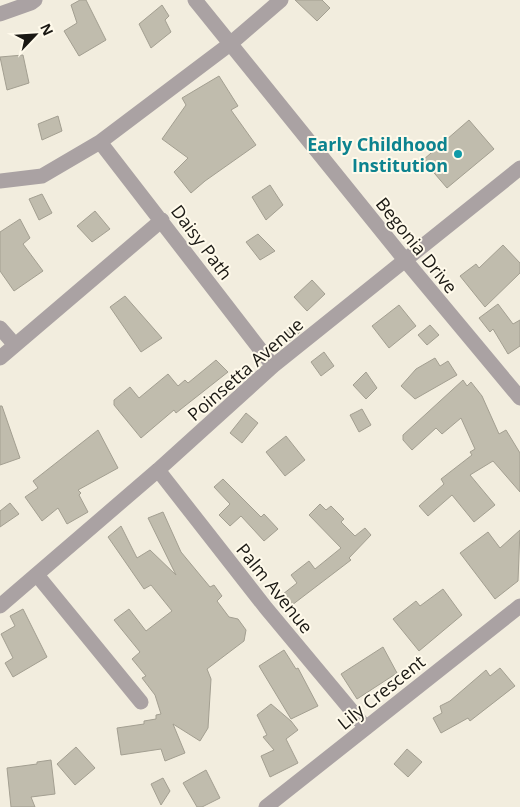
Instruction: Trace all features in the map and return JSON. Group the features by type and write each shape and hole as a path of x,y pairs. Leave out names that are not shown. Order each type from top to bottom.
{"street":[{"path":"0,14 35,0"},
{"name":"Begonia Drive","path":"195,0 405,260 517,387"},
{"path":"0,181 42,176 100,142 230,44 282,0"},
{"name":"Daisy Path","path":"100,142 273,366"},
{"name":"Poinsetta Avenue","path":"0,606 158,470 273,366 520,168"},
{"path":"0,358 162,220"},
{"path":"0,328 15,345"},
{"name":"Palm Avenue","path":"158,470 266,608 366,728"},
{"path":"37,575 141,702"},
{"name":"Lily Crescent","path":"272,806 366,728 520,606"}],"building":[{"path":"80,0 86,0 106,40 79,56 64,31 77,23 71,5"},
{"path":"295,0 322,0 330,8 317,21"},
{"path":"162,5 169,16 165,20 171,32 151,48 139,24"},
{"path":"23,55 29,83 7,90 0,57"},
{"path":"219,76 238,106 231,110 256,145 191,193 174,172 188,158 162,139 186,105 182,98"},
{"path":"58,116 62,131 42,140 38,124"},
{"name":"Early Childhood Institution","path":"469,120 494,149 447,188 423,160"},
{"path":"270,185 283,205 266,220 252,197"},
{"path":"42,194 52,213 39,220 29,199"},
{"path":"95,211 110,229 92,242 77,226"},
{"path":"20,219 30,238 23,244 43,271 14,291 0,271 0,232"},
{"path":"258,234 275,251 260,260 246,242"},
{"path":"503,245 520,263 520,273 485,307 460,276 476,264 479,268"},
{"path":"312,280 325,294 307,311 294,297"},
{"path":"125,296 162,338 141,352 110,307"},
{"path":"498,304 513,324 520,320 520,346 508,354 493,329 490,332 479,318"},
{"path":"399,305 416,326 389,348 372,326"},
{"path":"293,324 300,332 289,341 283,334"},
{"path":"430,325 439,335 427,345 418,335"},
{"path":"324,352 334,366 321,376 311,362"},
{"path":"435,358 440,366 448,361 457,375 415,399 401,386 416,369"},
{"path":"216,360 228,372 176,413 174,410 141,438 114,405 114,400 130,387 139,398 168,374 178,386 185,380 188,383"},
{"path":"366,372 377,388 366,399 353,385"},
{"path":"463,380 467,386 471,382 482,396 499,434 506,430 520,453 520,492 493,461 470,475 495,505 474,522 452,495 428,516 419,506 444,484 441,479 472,455 470,452 475,449 461,418 442,434 436,428 412,450 403,440 403,435"},
{"path":"0,406 2,406 20,458 0,465"},
{"path":"362,409 371,425 359,432 350,415"},
{"path":"246,413 258,423 242,443 230,433"},
{"path":"98,430 118,468 78,490 88,512 67,524 58,508 42,521 25,497 38,488 33,481"},
{"path":"286,436 305,460 285,476 266,452"},
{"path":"223,479 261,517 264,514 278,529 264,541 241,516 230,526 219,515 230,504 214,487"},
{"path":"10,503 19,514 0,527 0,511"},
{"path":"320,504 326,510 331,506 344,519 341,522 355,536 365,528 371,535 349,558 351,560 292,605 283,594 297,583 291,575 309,561 315,569 341,548 309,515"},
{"path":"163,512 181,552 210,587 214,585 222,596 217,601 229,617 238,619 246,630 244,641 207,669 211,679 208,728 200,741 173,724 185,753 165,761 161,749 121,755 117,728 144,724 144,721 156,719 156,715 161,714 155,695 142,678 146,676 132,659 140,652 114,620 129,609 146,631 172,611 151,585 144,589 108,537 121,526 137,558 150,550 176,575 148,518"},
{"path":"520,530 518,581 495,599 460,553 488,532 500,548"},
{"path":"443,589 462,615 419,651 393,619 416,601 420,606"},
{"path":"23,609 47,657 13,677 5,663 13,658 1,634 15,626 10,616"},
{"path":"383,647 397,673 357,699 341,674"},
{"path":"284,650 296,669 298,668 318,706 291,719 259,666"},
{"path":"500,668 515,686 470,721 468,718 441,733 433,718 442,713 440,706 450,701 486,670 490,676"},
{"path":"271,704 291,721 298,730 286,739 298,763 270,777 261,756 274,750 263,737 267,735 257,715"},
{"path":"76,747 95,768 75,785 57,764"},
{"path":"407,749 422,762 408,777 394,764"},
{"path":"51,760 55,794 31,797 35,807 11,807 7,768"},
{"path":"206,770 220,798 202,807 197,807 183,783"},
{"path":"163,778 170,791 161,805 151,784"}],"place":[{"name":"Early Childhood Institution","path":"458,154"}]}
